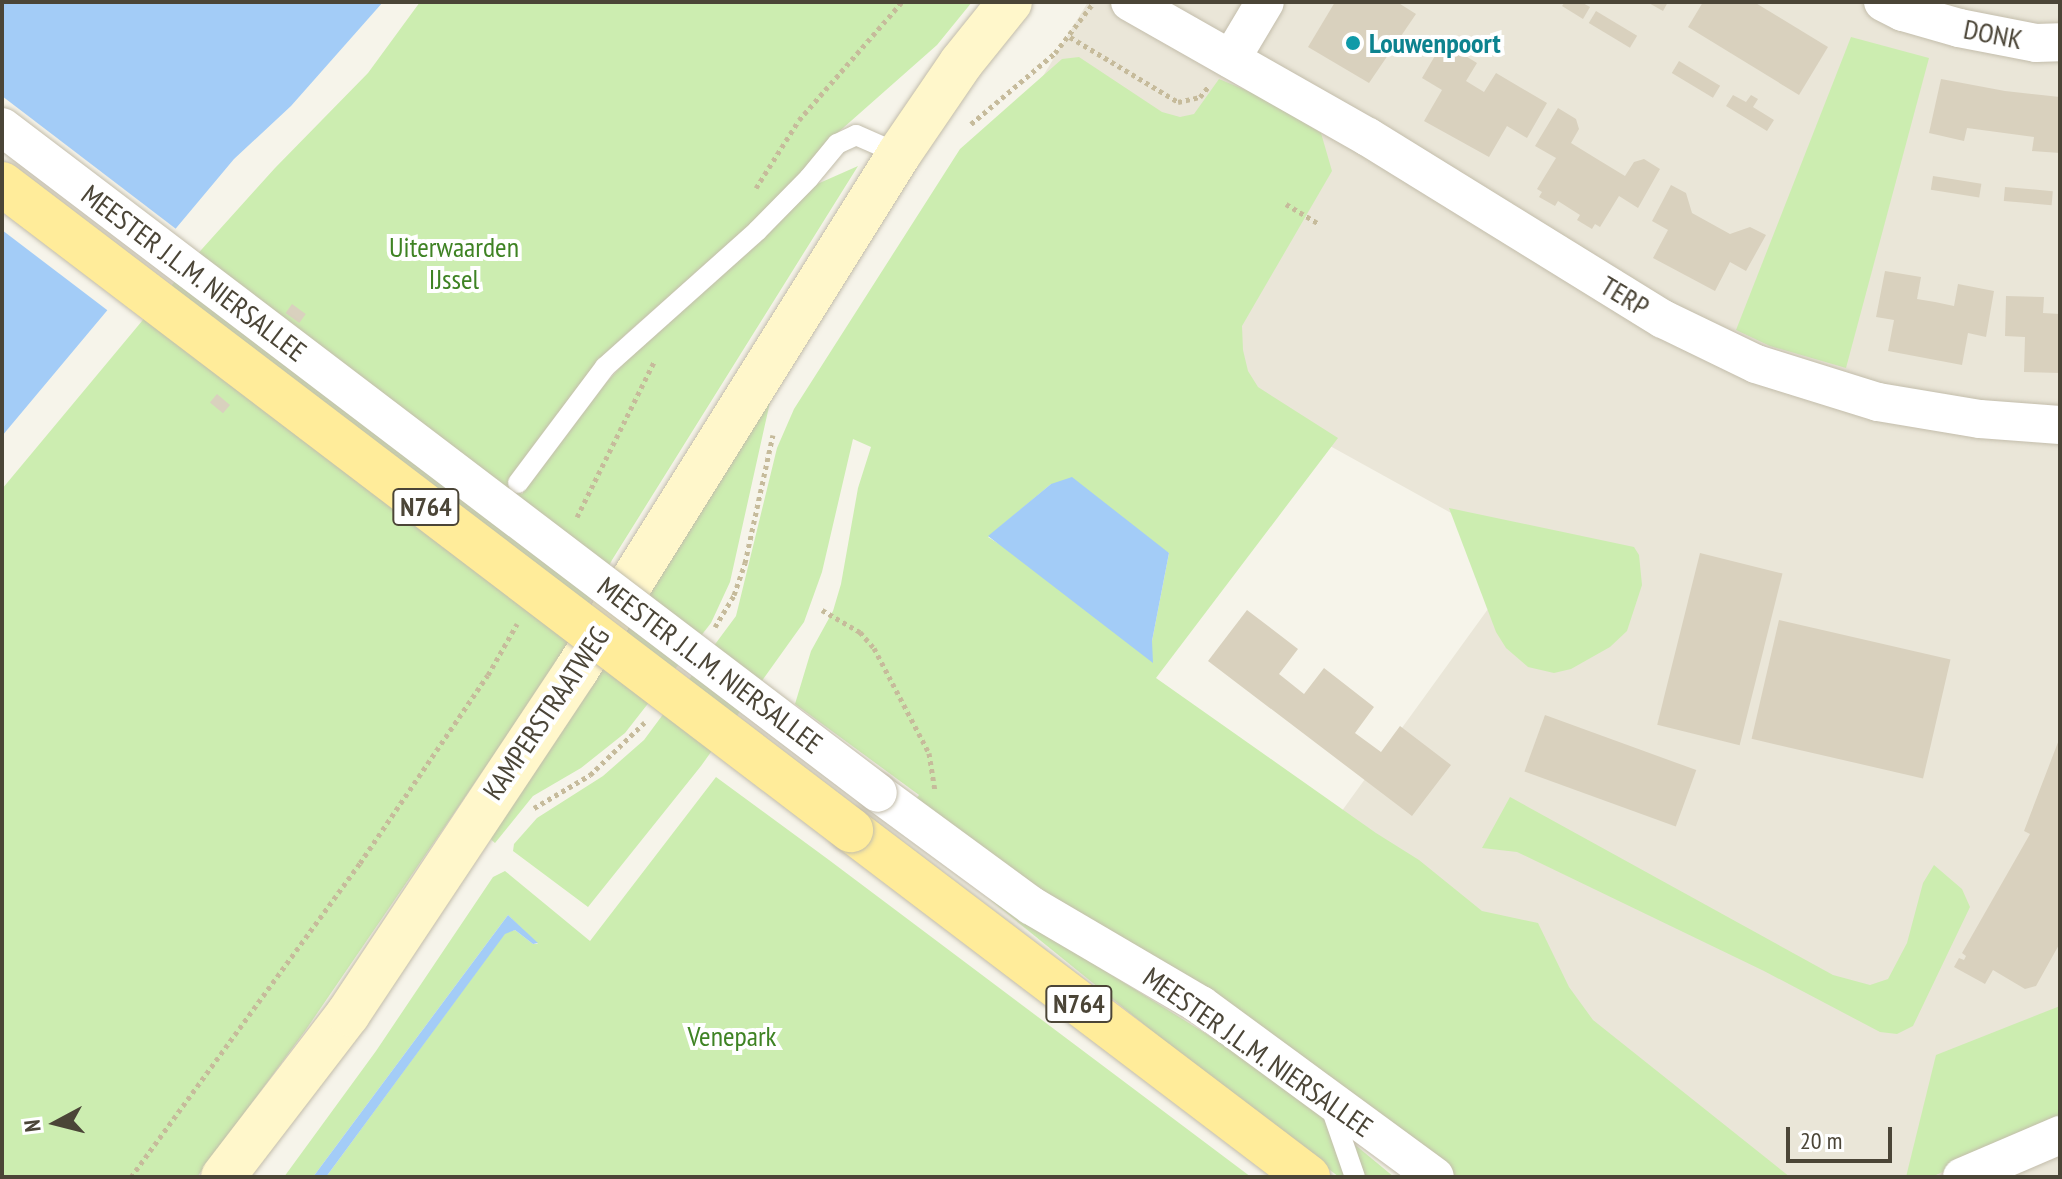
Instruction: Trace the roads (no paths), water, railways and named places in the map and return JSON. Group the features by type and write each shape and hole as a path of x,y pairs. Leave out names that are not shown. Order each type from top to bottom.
{"main road":[{"name":"KAMPERSTRAATWEG","path":"223,1177 348,1014 576,671 899,154 961,63 1010,2"},
{"name":"MEESTER J.L.M. NIERSALLEE","path":"2,184 1308,1177"}],"street":[{"name":"TERP","path":"1130,2 1368,137 1663,319 1756,364 1878,402 1980,419 2060,425"},
{"path":"1231,59 1265,2"},
{"name":"DONK","path":"1883,2 1903,12 1959,28 2036,43 2060,42"},
{"name":"MEESTER J.L.M. NIERSALLEE","path":"2,127 949,848 1032,906 1201,1005 1435,1177"},
{"path":"1962,1177 2060,1135"}],"lane":[{"path":"518,483 605,367 757,231 809,178 837,144 856,135 899,154"},
{"path":"1328,1100 1355,1177"}],"water":[{"path":"2,2 383,2 291,106 234,159 2,436"},
{"path":"1072,477 1169,553 1152,641 1153,663 988,536 1051,484"},
{"path":"508,915 538,943 533,944 515,930 505,934 326,1177 313,1177"}],"place":[{"name":"Louwenpoort","path":"1353,43"}],"park label":[{"name":"Uiterwaarden IJssel","path":"454,263"},
{"name":"Venepark","path":"732,1036"}]}
